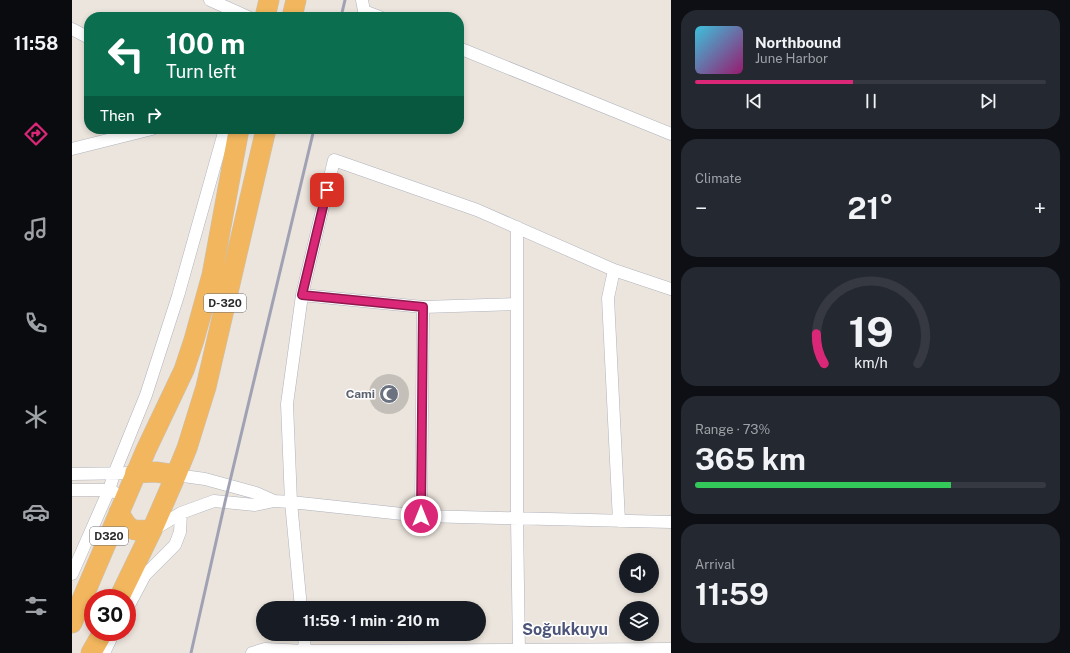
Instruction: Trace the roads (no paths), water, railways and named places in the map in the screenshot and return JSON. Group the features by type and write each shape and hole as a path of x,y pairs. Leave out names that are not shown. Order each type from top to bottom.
{"highway":[{"path":"266,12 269,0"},
{"path":"293,12 296,0"},
{"name":"D-320","path":"146,450 184,370 194,340 212,275 224,162 237,134"},
{"name":"D-320","path":"176,475 206,388 265,134"},
{"name":"D320","path":"72,623 118,500 135,474 146,450"},
{"path":"135,474 156,472 176,475"},
{"name":"D320","path":"123,589 152,530 176,475"},
{"path":"118,500 124,523 136,531 152,530"},
{"path":"92,653 98,641"}],"street":[{"path":"210,0 237,12"},
{"path":"362,0 364,11 367,12"},
{"path":"72,29 84,35"},
{"path":"464,50 671,134"},
{"path":"72,149 132,134"},
{"path":"72,573 118,500 114,474 146,395 224,162 225,134"},
{"path":"300,601 291,502 287,404 302,295 334,160 477,210 614,270 671,289"},
{"path":"517,227 517,519 519,652"},
{"path":"614,270 608,298 619,521"},
{"path":"302,295 423,307 517,304"},
{"path":"421,516 423,307"},
{"path":"72,474 135,474"},
{"path":"176,475 205,479 256,494 274,501"},
{"path":"72,490 118,500"},
{"path":"152,530 181,513 214,500 255,505 274,501 291,502 421,516 671,522"},
{"path":"136,592 145,575 175,545 180,532 181,513"},
{"path":"104,653 110,641"},
{"path":"304,641 305,652"},
{"path":"252,653 265,649 305,652 519,652 671,649"}],"railway":[{"path":"342,12 345,0"},
{"path":"191,653 225,502 313,134"}],"place":[{"name":"Cami","path":"389,394"}],"district":[{"name":"Soğukkuyu","path":"565,629"}]}
